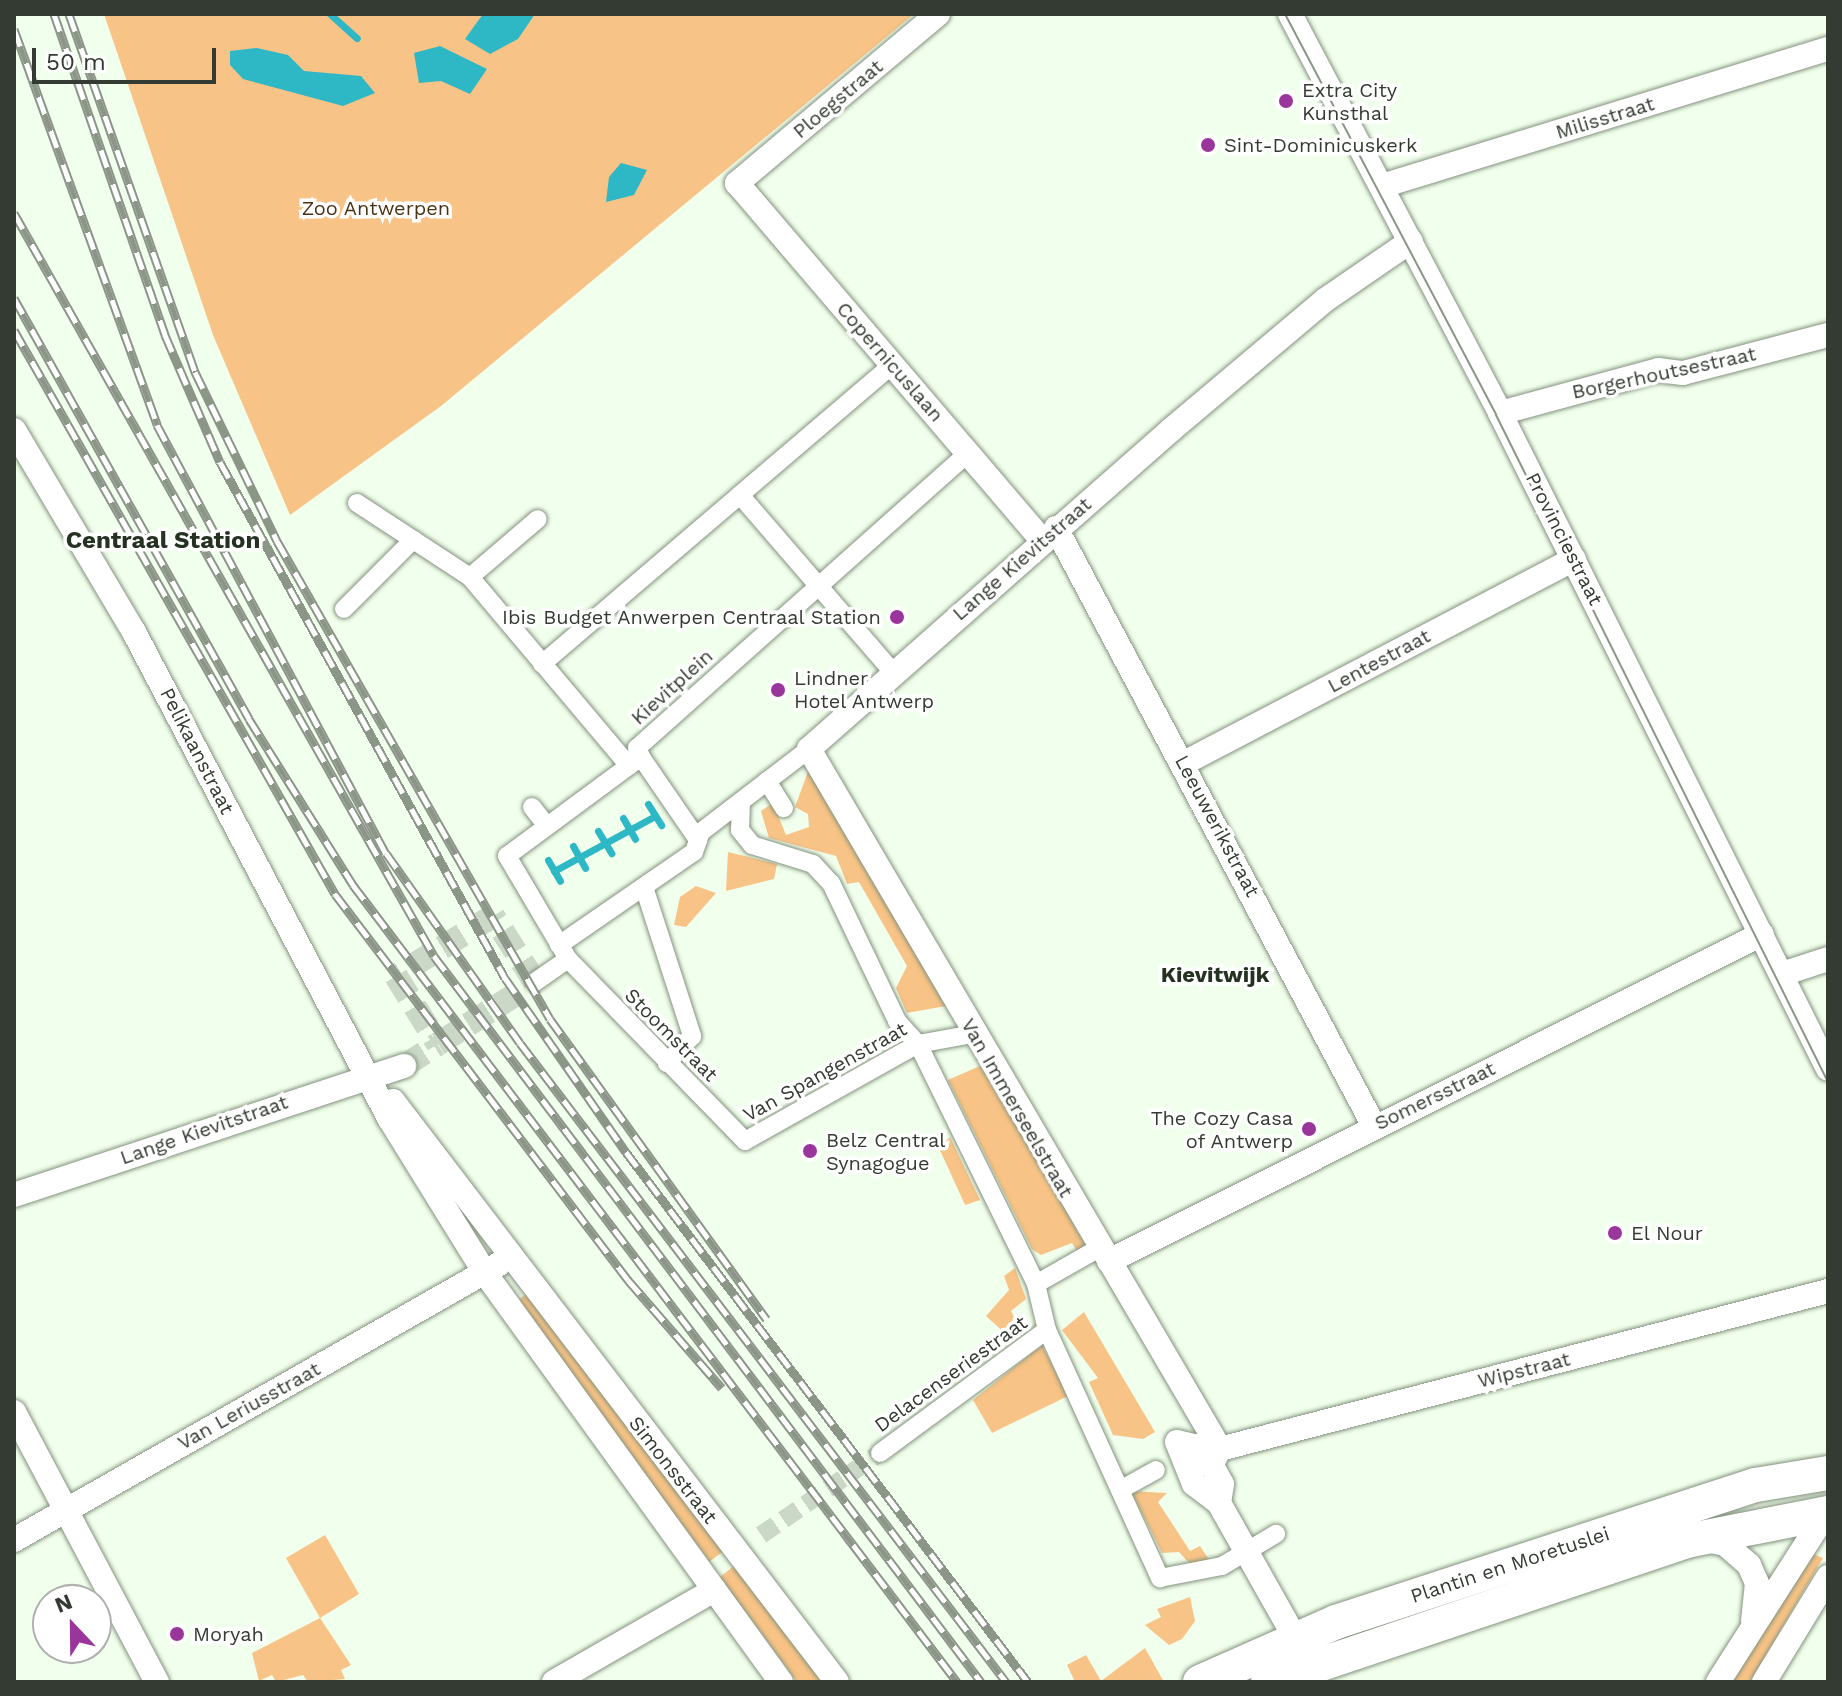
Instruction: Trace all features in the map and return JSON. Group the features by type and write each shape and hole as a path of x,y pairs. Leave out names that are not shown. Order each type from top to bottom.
{"main road":[{"name":"Plantin en Moretuslei","path":"1268,1682 1302,1650 1756,1485 1828,1473"},
{"name":"Plantin en Moretuslei","path":"1200,1682 1686,1541 1827,1512"}],"street":[{"name":"Ploegstraat","path":"737,183 938,14"},
{"name":"Provinciestraat","path":"1290,14 1500,413 1828,1069"},
{"name":"Milisstraat","path":"1382,186 1828,49"},
{"name":"Copernicuslaan","path":"737,183 968,453 1049,534"},
{"name":"Lange Kievitstraat","path":"535,982 564,952 696,846 741,802 809,749 892,671 1049,534 1325,300 1411,241"},
{"name":"Borgerhoutsestraat","path":"1500,413 1658,370 1683,373 1828,335"},
{"path":"542,664 892,365"},
{"name":"Pelikaanstraat","path":"14,430 134,632 368,1078"},
{"name":"Kievitplein","path":"635,761 637,748 968,453"},
{"path":"740,495 892,671"},
{"path":"357,503 470,577 542,664 635,761 696,846"},
{"path":"470,577 538,519"},
{"name":"Leeuwerikstraat","path":"1049,534 1184,763 1374,1126"},
{"path":"344,609 413,540"},
{"name":"Lentestraat","path":"1184,763 1574,559"},
{"name":"Van Immerseelstraat","path":"809,749 1104,1254 1215,1457 1222,1484 1219,1503"},
{"path":"532,807 547,826 635,761"},
{"path":"767,781 784,808"},
{"path":"741,802 740,830 752,845 813,864 831,883 897,1021 918,1044 1036,1284 1047,1330 1160,1578 1222,1566 1276,1534"},
{"path":"664,809 696,846"},
{"name":"Stoomstraat","path":"547,826 507,856 564,952 745,1141"},
{"path":"644,887 692,1036 667,1063"},
{"name":"Somersstraat","path":"1104,1254 1374,1126 1762,934"},
{"path":"1782,974 1828,959"},
{"name":"Van Spangenstraat","path":"745,1141 918,1044 973,1034"},
{"name":"Lange Kievitstraat","path":"14,1195 400,1069"},
{"name":"Simonsstraat","path":"368,1078 401,1109 837,1682"},
{"name":"Simonsstraat","path":"368,1078 485,1273 781,1682"},
{"path":"1036,1284 1104,1254"},
{"path":"485,1273 511,1256"},
{"name":"Van Leriusstraat","path":"14,1540 485,1273"},
{"name":"Wipstraat","path":"1215,1457 1828,1291"},
{"name":"Delacenseriestraat","path":"880,1453 1047,1330"},
{"path":"14,1412 157,1682"},
{"name":"Van Immerseelstraat","path":"1215,1457 1194,1446 1177,1442 1194,1484 1219,1503 1302,1650"},
{"path":"1120,1490 1156,1470"},
{"path":"1718,1682 1827,1512"},
{"path":"1686,1541 1716,1542 1741,1554 1757,1583 1752,1626"},
{"path":"1764,1682 1822,1600 1828,1577"},
{"path":"554,1682 714,1590"}],"green space":[{"name":"Zoo Antwerpen","path":"104,14 914,14 441,406 290,515 213,335"},
{"path":"809,769 946,1006 907,1013 896,988 907,966 859,882 847,884 836,856 769,838 761,811 773,803 786,835 809,827 808,814 795,807"},
{"path":"728,852 777,864 774,879 726,891"},
{"path":"696,886 716,893 686,927 674,925 680,897"},
{"path":"982,1065 1086,1246 1077,1251 1072,1243 1041,1255 1032,1249 948,1080"},
{"path":"950,1137 980,1200 965,1205 939,1148"},
{"path":"1015,1268 1026,1299 1011,1311 1019,1327 1007,1335 986,1316 1009,1290 1004,1276"},
{"path":"529,1292 724,1551 710,1562 515,1303"},
{"path":"1084,1312 1155,1432 1143,1439 1113,1435 1089,1382 1098,1378 1062,1330"},
{"path":"1042,1345 1068,1396 992,1433 973,1400"},
{"path":"1131,1491 1167,1493 1158,1502 1190,1551 1200,1546 1210,1561 1189,1563 1179,1552 1162,1553"},
{"path":"325,1535 359,1594 320,1618 286,1558"},
{"path":"1811,1553 1823,1558 1750,1682 1733,1682"},
{"path":"734,1566 823,1682 797,1682 720,1577"},
{"path":"1190,1597 1195,1621 1182,1639 1169,1645 1145,1625 1161,1617 1157,1609"},
{"path":"320,1618 351,1665 341,1670 345,1679 308,1682 303,1675 276,1682 272,1675 259,1681 252,1653"},
{"path":"1145,1648 1164,1682 1075,1682 1067,1665 1086,1655 1101,1681"}],"water":[{"path":"483,14 535,14 518,39 490,54 465,39"},
{"path":"440,46 487,69 470,94 441,81 419,83 414,53"},
{"path":"257,48 288,55 304,71 361,76 375,93 343,106 243,79 230,65 230,51"},
{"path":"621,163 647,170 634,195 606,202 609,177"}],"waterway":[{"path":"330,14 357,38"},
{"path":"648,804 661,825"},
{"path":"554,871 655,816"},
{"path":"623,818 635,839"},
{"path":"598,831 611,853"},
{"path":"573,846 585,868"},
{"path":"548,860 560,881"}],"tunnel":[{"path":"404,1066 535,982 493,916 396,976 438,1044"},
{"path":"761,1535 880,1453"}],"tram line":[{"path":"1285,14 1496,415 1828,1082"}],"railway":[{"path":"54,14 165,335 220,462 505,978 626,1152 1028,1682"},
{"path":"69,14 195,372 277,541 550,1019 766,1319"},
{"path":"14,29 157,425 386,853 520,1043 1006,1682"},
{"path":"14,213 434,956 981,1682"},
{"path":"14,298 249,719 353,885 957,1682"},
{"path":"14,330 335,894 628,1280 722,1388"}],"place":[{"name":"Extra City Kunsthal","path":"1286,101"},
{"name":"Sint-Dominicuskerk","path":"1208,145"},
{"name":"Ibis Budget Anwerpen Centraal Station","path":"897,617"},
{"name":"Lindner Hotel Antwerp","path":"778,690"},
{"name":"The Cozy Casa of Antwerp","path":"1309,1129"},
{"name":"Belz Central Synagogue","path":"810,1151"},
{"name":"El Nour","path":"1615,1233"},
{"name":"Moryah","path":"177,1634"}],"district":[{"name":"Centraal Station","path":"163,541"},
{"name":"Kievitwijk","path":"1215,975"}]}
